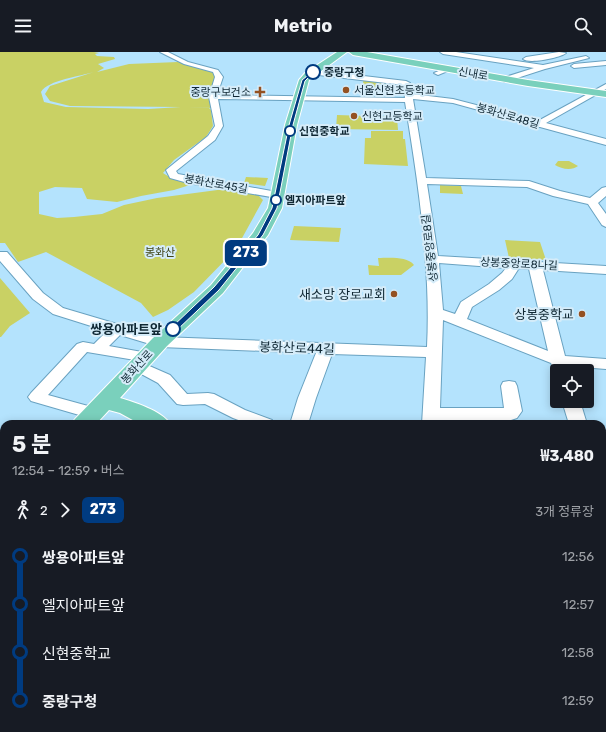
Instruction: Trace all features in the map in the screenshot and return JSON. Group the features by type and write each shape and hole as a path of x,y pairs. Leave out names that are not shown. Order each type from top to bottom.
{"main road":[{"name":"봉화산로","path":"94,412 160,342 217,289 260,235 275,208 291,125 304,80 313,72 343,52"},
{"name":"신내로","path":"353,52 437,70 448,69 505,80 606,94"},
{"path":"94,412 132,410 151,420"}],"street":[{"name":"봉화산로45길","path":"163,52 186,63 216,71 219,77 213,97 219,126 212,138 171,170 174,176 188,180 278,195"},
{"path":"443,52 466,53 504,58 540,68 560,71 574,66 605,61"},
{"path":"483,66 498,65 504,58 548,57 561,52 605,61"},
{"path":"574,52 595,56 605,61"},
{"path":"437,70 466,53"},
{"path":"523,53 548,57"},
{"path":"505,80 540,68 586,58"},
{"path":"558,64 574,66"},
{"name":"상봉중앙로8길","path":"313,72 406,83 422,181 432,259 436,312 431,419 511,414 512,411 509,386"},
{"path":"537,125 606,86"},
{"name":"봉화산로48길","path":"213,97 299,99 409,98 453,101 537,125 606,142"},
{"path":"422,181 529,184 557,194 592,202 606,223"},
{"path":"592,202 606,190"},
{"name":"봉화산로44길","path":"2,255 38,296 58,311 160,342 434,352"},
{"name":"상봉중앙로8나길","path":"432,259 606,270"},
{"path":"458,321 466,305 494,287 507,276 515,264"},
{"path":"535,266 560,364"},
{"path":"436,312 555,364"},
{"path":"94,412 36,397 91,348 117,329"},
{"path":"91,348 142,361 164,379 182,400 208,398 239,414 255,420"},
{"path":"300,420 326,349"},
{"path":"594,365 606,364"},
{"path":"573,408 577,420"}],"green space":[{"name":"봉화산","path":"0,52 94,52 99,53 95,54 97,56 114,57 115,59 98,64 104,68 97,72 129,64 178,62 213,72 218,79 213,108 185,107 209,108 211,110 213,126 206,137 174,160 163,173 171,178 193,184 174,190 117,202 87,199 82,188 55,187 39,192 39,214 57,218 102,214 124,205 157,198 225,189 257,194 263,200 236,249 194,292 168,310 153,317 141,303 46,252 18,262 5,243 0,243","holes":["94,72 50,86 45,94 50,101 70,106 181,107 148,109 66,107 44,102 41,92 50,84"]},
{"path":"363,79 400,83 400,90 374,89 374,96 364,96"},
{"path":"337,115 397,117 398,130 336,129"},
{"path":"371,131 403,131 408,166 364,164 365,138 371,138"},
{"path":"558,161 569,161 578,166 573,169 560,168 555,165"},
{"path":"246,177 268,178 265,186 244,183"},
{"path":"440,185 461,186 463,194 440,193"},
{"path":"294,226 341,228 339,242 290,240"},
{"path":"505,240 540,242 546,260 509,258"},
{"path":"378,258 402,259 411,262 414,265 401,275 369,275 368,265 379,266"},
{"path":"0,278 30,313 10,326 1,337 0,337"}],"bus line":[{"name":"273","path":"173,329 217,289 260,235 275,208 291,125 304,80 313,72"}],"place":[{"name":"중랑구청","path":"313,72"},
{"name":"서울신현초등학교","path":"346,90"},
{"name":"중랑구보건소","path":"260,92"},
{"name":"신현고등학교","path":"354,116"},
{"name":"신현중학교","path":"290,131"},
{"name":"엘지아파트앞","path":"276,200"},
{"name":"새소망 장로교회","path":"394,294"},
{"name":"상봉중학교","path":"582,314"},
{"name":"쌍용아파트앞","path":"173,329"}]}
